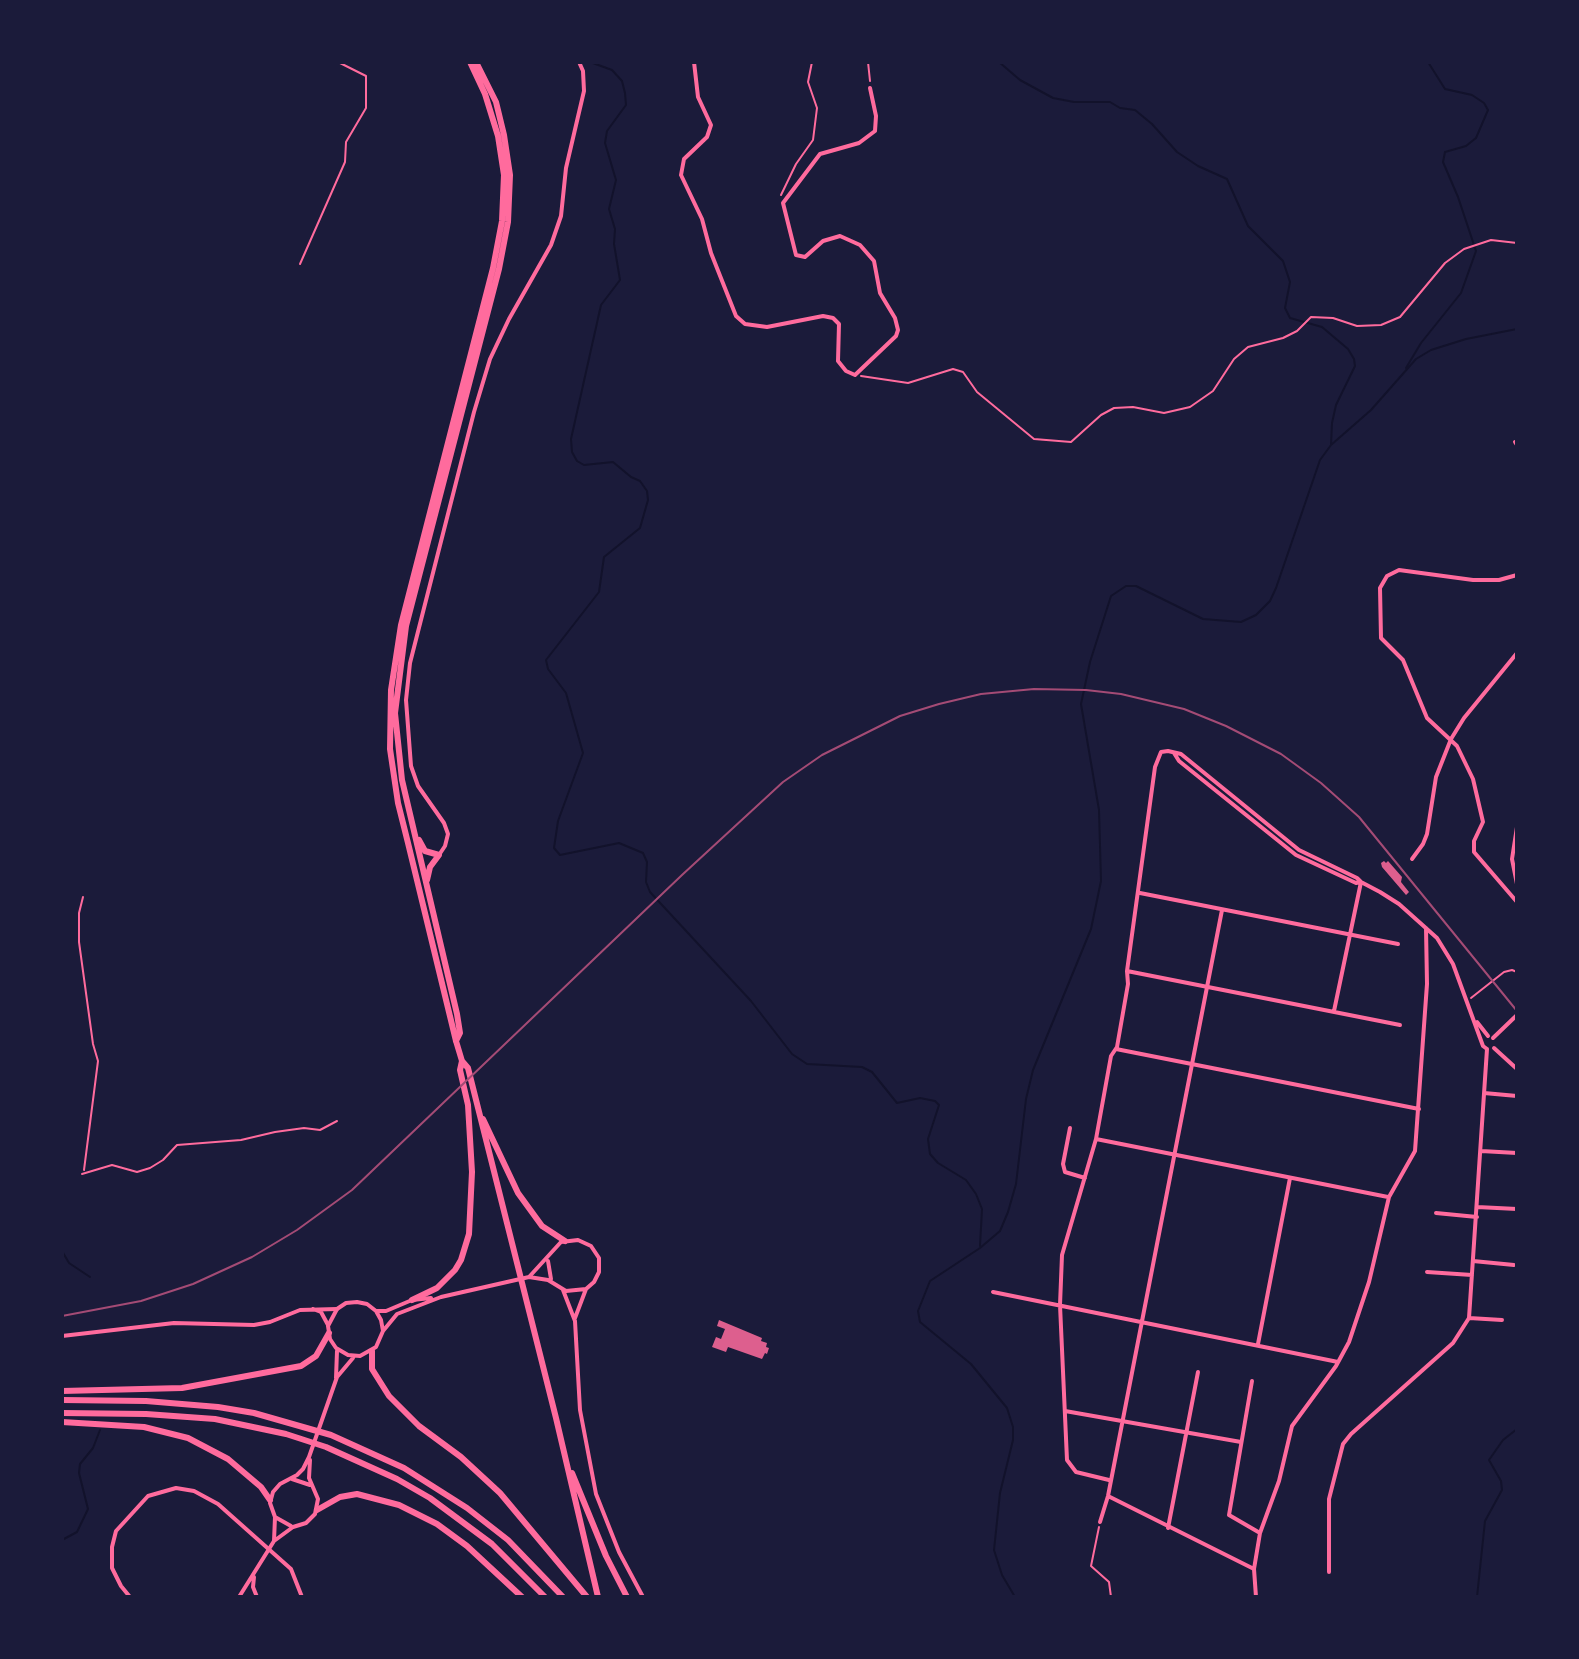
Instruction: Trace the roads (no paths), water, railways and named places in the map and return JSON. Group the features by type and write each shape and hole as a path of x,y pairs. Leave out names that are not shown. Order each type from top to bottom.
{"main road":[{"path":"470,62 485,94 498,136 504,175 502,221 493,268 401,625 389,713 390,749 398,803 456,1041 462,1061 468,1068 598,1597"},
{"path":"456,1041 460,1033 457,1014 411,821 396,736 403,643 499,269 509,212 510,175 504,135 496,102 476,62"},
{"path":"411,821 422,848 437,854"},
{"path":"428,922 422,867 437,854"},
{"path":"426,884 437,854"},
{"path":"412,1300 446,1280 461,1260 465,1247 472,1194 468,1105 460,1070 462,1061"},
{"path":"477,1109 518,1193 542,1226 565,1241"},
{"path":"62,1391 182,1388 301,1366 310,1363 316,1356 328,1330"},
{"path":"372,1351 372,1369 389,1396 419,1426 461,1457 500,1493 587,1597"},
{"path":"62,1400 146,1401 218,1407 254,1413 331,1435 404,1468 467,1508 508,1540 563,1597"},
{"path":"62,1413 215,1419 275,1431 326,1447 365,1463 430,1498 492,1544 545,1597"},
{"path":"62,1422 144,1427 188,1438 228,1459 261,1487 270,1500"},
{"path":"566,1459 606,1556 627,1597"},
{"path":"317,1510 340,1497 357,1494 399,1505 437,1524 467,1546 522,1597"}],"street":[{"path":"437,854 445,846 448,834 444,823 418,786 409,753 406,700 410,663 490,359 551,245 561,216 566,168 584,91 583,71 579,62"},
{"path":"694,62 698,97 711,125 707,137 684,159 681,175 702,219 718,275 736,316 745,324 767,327 823,316 833,318 839,324 838,361 846,371 855,375 896,336 898,330 895,318 880,293 874,261 860,245 840,236 823,241 805,257 796,255 783,203 820,154 864,141 875,131 876,116 870,88"},
{"path":"1517,575 1499,580 1473,580 1399,570 1393,572 1382,582 1381,638 1403,660 1427,718 1451,739 1467,762 1483,817 1474,841 1474,852 1517,902"},
{"path":"1412,859 1427,834 1436,777 1451,739 1464,718 1517,653"},
{"path":"1109,1480 1081,1474 1069,1466 1060,1305 1062,1255 1096,1139 1128,984 1127,971 1155,767 1161,752 1174,753 1193,762 1299,850 1357,878 1399,904 1426,928 1447,951 1487,1049 1469,1318 1453,1343 1343,1444 1329,1499 1329,1572"},
{"path":"1517,827 1512,859 1517,884"},
{"path":"1334,1011 1361,882"},
{"path":"1140,893 1398,944"},
{"path":"1100,1522 1108,1496 1222,910"},
{"path":"1256,1597 1254,1569 1260,1533 1279,1481 1292,1426 1338,1362 1360,1316 1389,1197 1415,1151 1427,984 1426,928"},
{"path":"1127,971 1400,1025"},
{"path":"1482,1041 1505,1027 1517,1015"},
{"path":"1473,1017 1496,1043 1494,1048"},
{"path":"1487,1049 1494,1048"},
{"path":"1494,1048 1517,1069"},
{"path":"1115,1049 1419,1109"},
{"path":"1484,1093 1517,1096"},
{"path":"1070,1128 1063,1164 1065,1172 1085,1178"},
{"path":"1096,1139 1389,1197"},
{"path":"1481,1151 1517,1153"},
{"path":"1258,1344 1290,1178"},
{"path":"1477,1207 1517,1209"},
{"path":"1436,1213 1477,1217"},
{"path":"529,1277 548,1259 554,1248 565,1241 585,1242 598,1255 598,1275 586,1289 575,1321 580,1410 596,1494 619,1552 643,1597"},
{"path":"548,1259 548,1272 554,1283"},
{"path":"1473,1261 1514,1265"},
{"path":"1427,1272 1472,1275"},
{"path":"376,1311 386,1311 412,1300 441,1297 529,1277 547,1279 562,1289 574,1292 586,1289"},
{"path":"562,1289 575,1321"},
{"path":"993,1292 1338,1362"},
{"path":"383,1331 402,1311 441,1297"},
{"path":"274,1541 275,1517 270,1500 278,1485 297,1475 310,1455 341,1370 355,1356 372,1351 380,1342 383,1331 376,1311 367,1304 357,1302 346,1303 337,1309 328,1330"},
{"path":"62,1336 174,1323 254,1325 307,1308 337,1309"},
{"path":"307,1308 321,1312 336,1348 335,1384"},
{"path":"1469,1318 1502,1320"},
{"path":"336,1348 355,1356"},
{"path":"1168,1528 1198,1372"},
{"path":"1252,1381 1229,1515 1260,1533"},
{"path":"1065,1411 1241,1442"},
{"path":"239,1597 274,1541 293,1527 306,1523 317,1510 317,1495 311,1485 310,1455"},
{"path":"290,1479 300,1479 311,1485"},
{"path":"130,1597 112,1568 116,1531 148,1496 176,1488 194,1491 218,1504 291,1569 302,1597"},
{"path":"1108,1496 1254,1569"},
{"path":"275,1517 293,1527"},
{"path":"254,1575 253,1587 257,1597"}],"waterway":[{"path":"590,62 612,70 622,81 625,93 626,105 607,131 605,143 616,180 609,209 615,229 614,244 620,280 601,305 571,439 572,452 577,461 584,465 613,462 640,481 647,491 648,500 640,528 604,557 599,592 546,660 548,669 566,693 583,753 558,821 554,848 560,855 619,843 643,853 650,892 751,1001 792,1054 807,1064 862,1067 872,1072 897,1103 920,1098 935,1101 939,1105 928,1139 930,1154 938,1163 966,1180 976,1194 982,1209 980,1246"},
{"path":"999,62 1020,80 1053,98 1074,102 1110,102 1120,108 1135,110 1177,152 1227,179 1248,226 1283,261 1290,282 1285,308 1290,318 1322,327 1348,349 1354,359 1355,366 1336,405 1331,445"},
{"path":"1406,368 1421,343 1461,293 1476,251 1443,162 1445,152 1466,146 1476,138 1488,110 1472,95 1445,89 1428,62"},
{"path":"1015,1597 1002,1575 994,1550 1000,1493 1013,1440 1007,1408 971,1364 920,1322 918,1311 930,1281 1000,1231 1016,1184 1026,1099 1033,1070 1091,929 1101,881 1099,810 1081,704 1090,662 1111,596 1126,586 1136,586 1203,619 1241,622 1256,615 1270,601 1276,588 1320,460 1331,445 1371,410 1416,359 1431,350 1466,339 1517,329"},
{"path":"62,1251 69,1263 90,1277"},
{"path":"1477,1597 1485,1521 1502,1490 1501,1481 1489,1460 1503,1440 1517,1429"},
{"path":"62,1540 77,1532 88,1509 79,1473 80,1464 93,1448 100,1430"}],"railway":[{"path":"62,1316 141,1301 193,1284 252,1257 297,1230 352,1190 783,782 822,755 900,716 981,694 1034,689 1121,694 1184,709 1281,754 1321,783 1359,817 1517,1011"}]}
